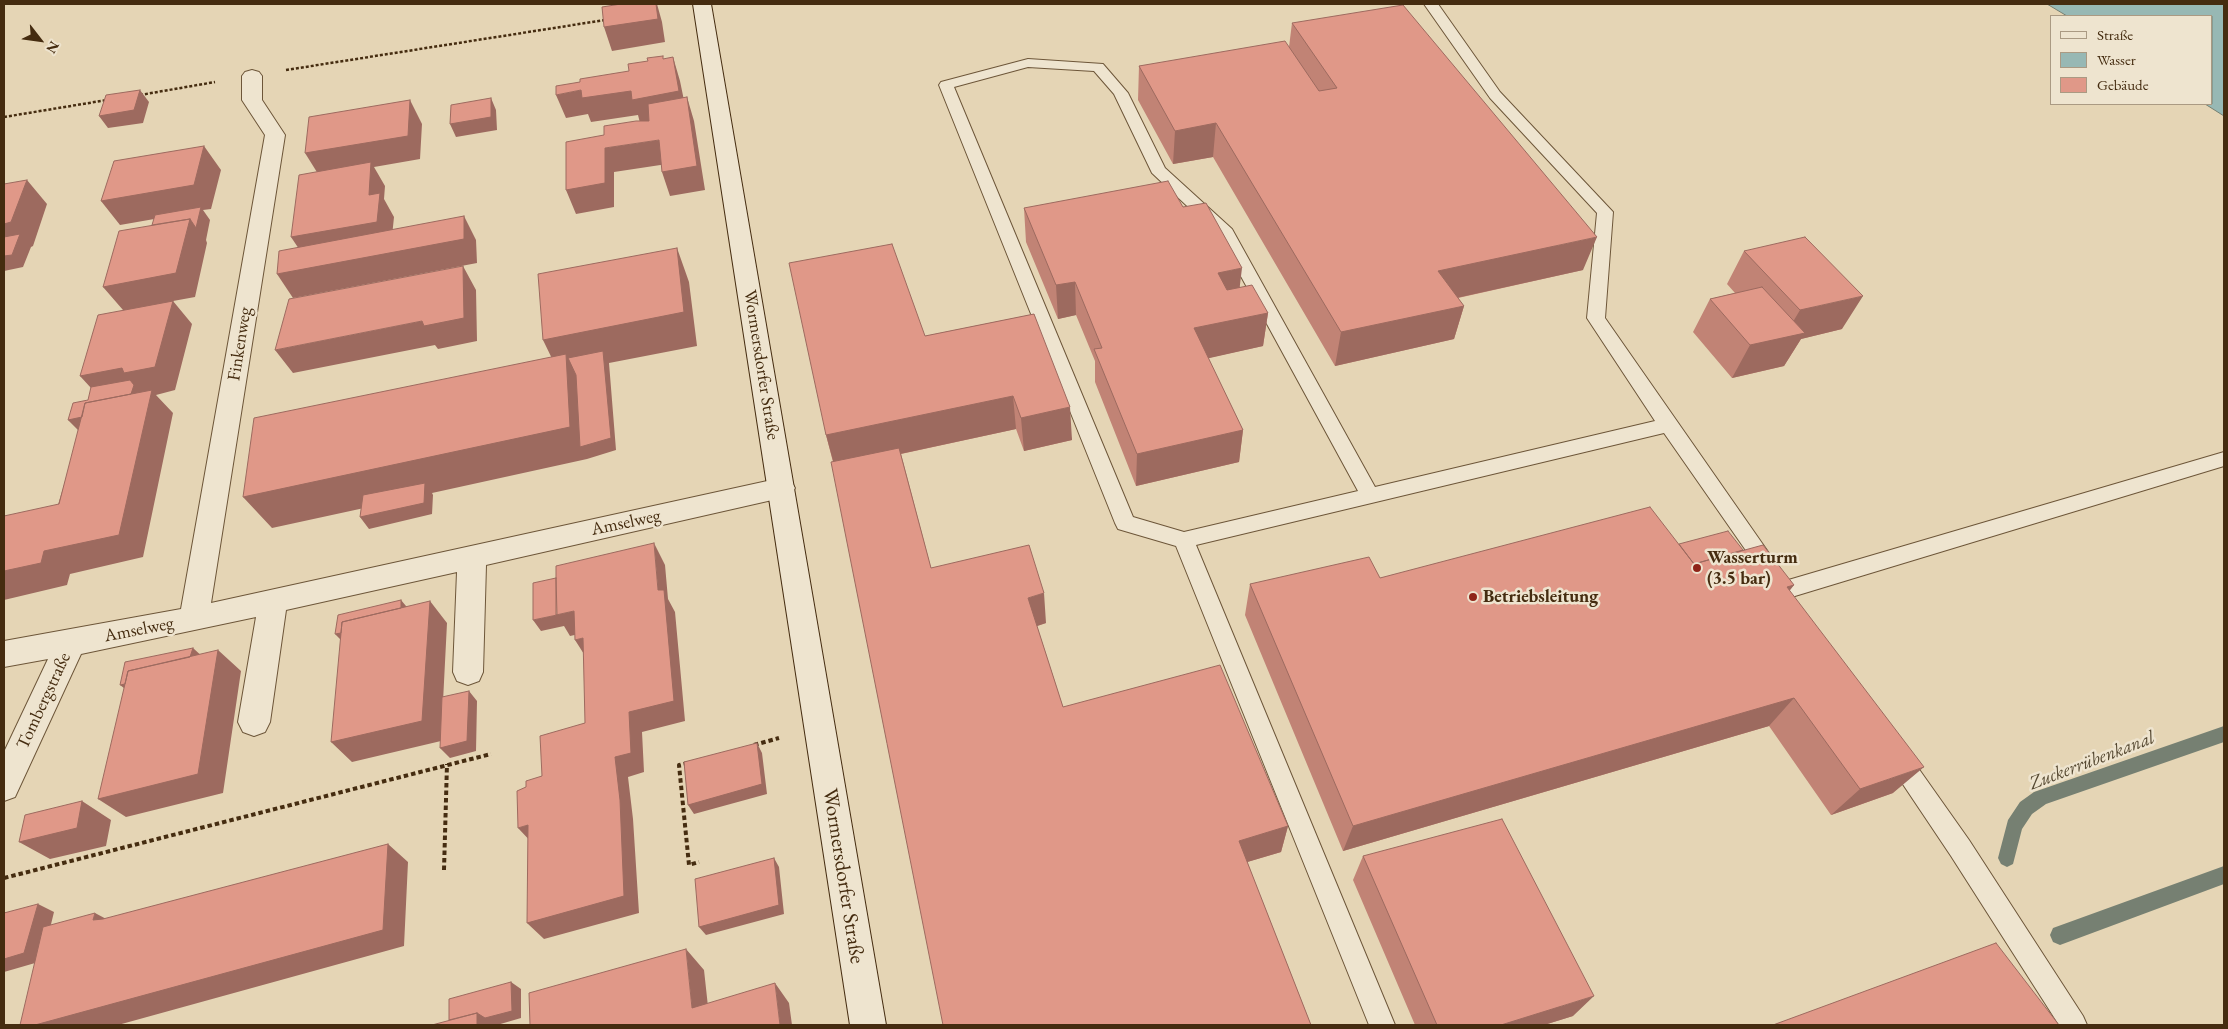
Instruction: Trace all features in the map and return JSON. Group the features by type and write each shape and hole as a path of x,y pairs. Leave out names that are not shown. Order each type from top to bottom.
{"street":[{"name":"Wormersdorfer Straße","path":"702,4 868,1025"},
{"name":"Finkenweg","path":"194,619 275,135 252,100 252,76"},
{"name":"Amselweg","path":"4,654 194,619 781,488"},
{"path":"468,672 472,557"},
{"path":"254,722 274,601"},
{"name":"Tombergstraße","path":"4,786 71,643"}],"lane":[{"path":"1431,4 1495,95 1605,212 1596,318 1668,425 1790,598 2224,459"},
{"path":"1370,495 1226,233 1158,170 1121,93 1098,67 1028,64 946,85 1125,523 1184,540 1668,425"},
{"path":"1184,540 1382,1025"},
{"path":"1883,735 1960,848 2074,1025"}],"path":[{"path":"134,96 614,18"},
{"path":"4,117 116,99"},
{"path":"744,748 819,728"},
{"path":"4,878 491,754"},
{"path":"698,760 679,765 689,865 699,862"},
{"path":"444,870 447,764"}],"water":[{"path":"2047,4 2224,4 2224,116 2207,105 2213,105 2213,15 2065,15"}],"building":[{"path":"621,4 656,4 658,19 604,27 602,7"},
{"path":"1403,5 1597,237 1438,271 1464,306 1341,332 1216,123 1175,131 1139,66 1285,41 1319,91 1337,88 1292,23"},
{"path":"663,56 663,59 673,57 679,91 632,100 631,91 582,98 581,90 556,95 556,86 580,82 580,79 629,71 628,64 648,61 647,58"},
{"path":"140,90 134,110 99,116 106,95"},
{"path":"687,97 697,166 662,172 659,140 605,148 605,183 566,190 566,142 604,135 604,126 649,121 648,104"},
{"path":"491,98 491,117 450,124 451,105"},
{"path":"410,100 408,136 305,153 309,117"},
{"path":"204,146 194,185 101,201 114,161"},
{"path":"371,162 369,195 380,193 377,222 291,237 299,175"},
{"path":"27,180 11,222 4,224 4,184"},
{"path":"1168,181 1183,207 1206,203 1242,268 1218,273 1227,290 1252,285 1268,313 1194,328 1243,430 1137,454 1094,349 1102,348 1075,282 1056,285 1024,208"},
{"path":"201,207 196,228 190,219 152,225 155,215"},
{"path":"464,216 464,239 277,274 279,251"},
{"path":"190,219 176,273 103,287 119,231"},
{"path":"20,234 12,255 4,256 4,237"},
{"path":"1805,237 1863,296 1800,310 1744,251"},
{"path":"892,244 925,336 1034,314 1070,407 1021,418 1013,396 826,435 789,263"},
{"path":"677,248 684,312 543,340 538,274"},
{"path":"463,266 464,318 424,326 422,321 275,350 289,299"},
{"path":"1762,287 1805,333 1750,345 1710,299"},
{"path":"173,301 155,367 124,373 122,368 80,376 98,315"},
{"path":"603,351 611,438 580,447 576,375 568,358"},
{"path":"566,354 570,427 243,497 254,418"},
{"path":"130,380 134,385 131,394 85,403 82,417 68,420 73,403 88,400 91,387"},
{"path":"152,390 119,535 44,551 41,563 4,571 4,516 59,504 85,403"},
{"path":"899,448 931,568 1029,545 1044,593 1028,598 1063,707 1220,665 1288,826 1239,841 1311,1025 943,1025 831,462"},
{"path":"425,483 424,503 360,517 363,495"},
{"path":"1650,507 1694,564 1763,545 1794,585 1787,587 1924,767 1860,789 1794,698 1353,826 1250,584 1369,557 1380,578"},
{"path":"1728,531 1743,550 1694,564 1679,544"},
{"path":"654,543 658,590 664,590 674,701 629,712 631,753 615,757 620,800 624,896 527,923 528,825 518,828 517,791 526,787 526,781 542,776 540,736 585,723 583,638 575,640 574,611 556,615 556,566"},
{"path":"556,578 557,615 533,620 533,583"},
{"path":"401,600 401,608 342,622 341,633 335,634 338,615"},
{"path":"430,601 422,721 331,742 342,622"},
{"path":"193,648 190,657 128,671 125,684 120,685 125,662"},
{"path":"218,650 198,774 98,799 128,671"},
{"path":"469,691 467,741 440,748 442,697"},
{"path":"757,743 762,784 688,805 684,762"},
{"path":"82,801 77,828 19,842 25,815"},
{"path":"1502,819 1594,996 1501,1025 1437,1025 1363,856"},
{"path":"388,844 383,930 35,1025 20,1025 43,927 95,913 93,920 103,919"},
{"path":"774,858 779,905 699,927 695,879"},
{"path":"38,904 24,953 4,959 4,913"},
{"path":"1996,943 2059,1025 1773,1025"},
{"path":"686,949 692,1008 775,983 780,1025 530,1025 529,993"},
{"path":"511,982 512,1011 485,1018 477,1013 449,1020 449,999"},
{"path":"477,1013 477,1025 432,1025"}],"waterway":[{"name":"Zuckerrübenkanal","path":"2007,858 2014,826 2026,808 2040,798 2224,734"},
{"name":"Zuckerrübenkanal","path":"2060,935 2224,875"}],"place":[{"name":"Wasserturm (3.5 bar)","path":"1697,568"},
{"name":"Betriebsleitung","path":"1473,597"}]}
